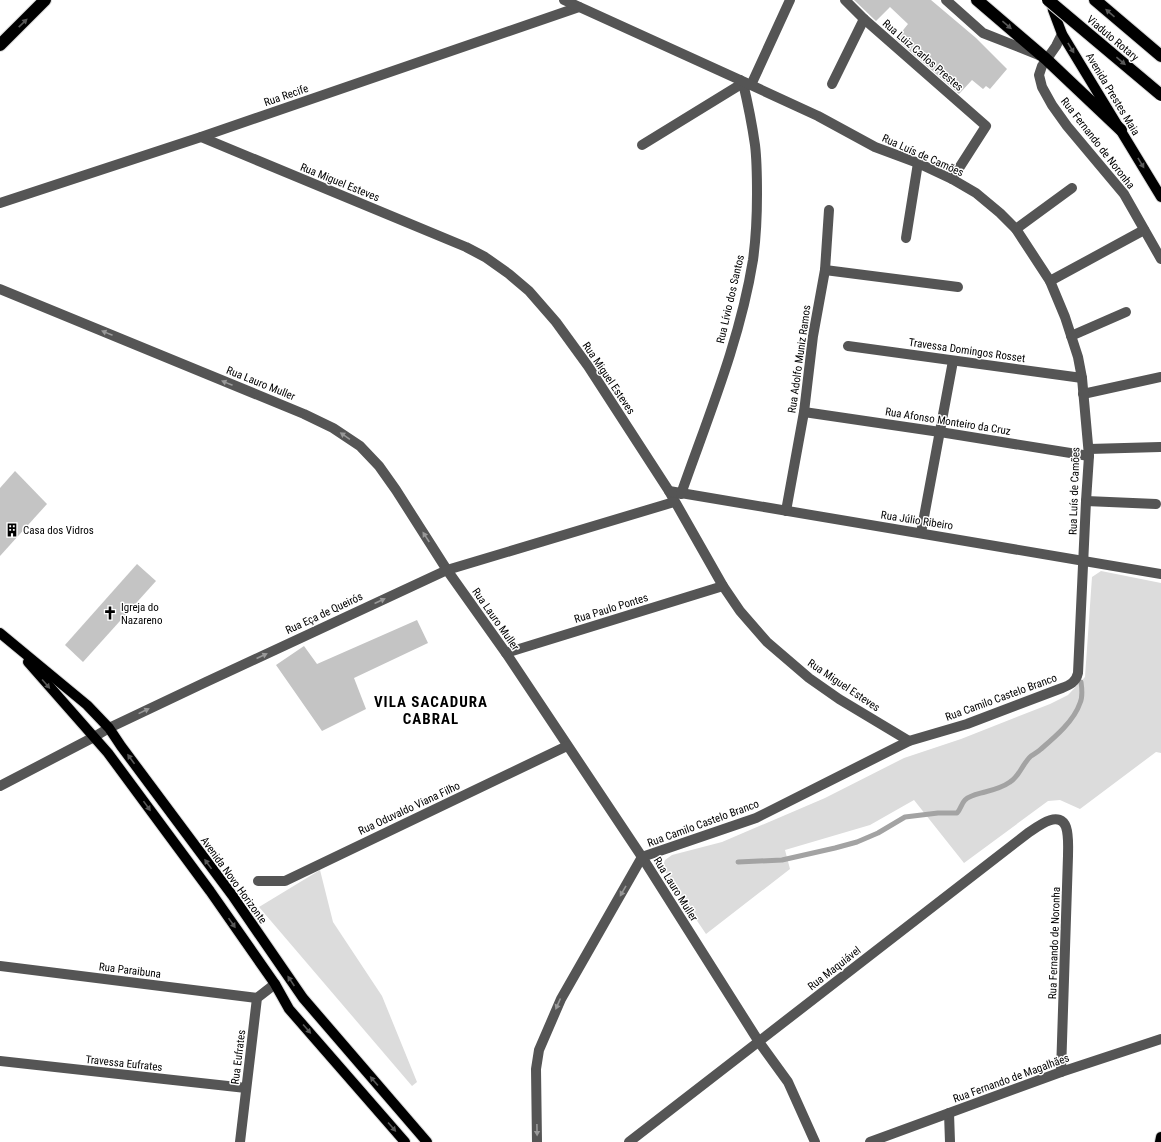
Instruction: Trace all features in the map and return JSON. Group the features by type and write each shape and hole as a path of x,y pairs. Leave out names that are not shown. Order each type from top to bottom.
{"highway":[{"path":"0,45 45,0"},
{"path":"977,0 1046,59 1121,130"},
{"name":"Viaduto Rotary","path":"1049,0 1161,95"},
{"name":"Viaduto Rotary","path":"1095,0 1161,56"}],"main road":[{"name":"Avenida Prestes Maia","path":"1049,0 1062,34 1161,197"},
{"name":"Avenida Novo Horizonte","path":"0,633 88,704 109,728 232,895 303,998 427,1142"},
{"name":"Avenida Novo Horizonte","path":"12,644 108,753 210,891 274,984 289,1009 405,1142"},
{"path":"1160,1142 1161,1138"}],"street":[{"name":"Rua Luís de Camões","path":"564,0 818,116 875,147 918,163 952,179 976,193 1016,229 1050,281 1065,317 1078,357 1082,378 1089,453 1077,677"},
{"path":"583,8 590,0"},
{"path":"642,145 745,83 790,0"},
{"name":"Rua Luiz Carlos Prestes","path":"845,0 864,19 986,126 952,179"},
{"path":"946,0 984,33 1046,59"},
{"name":"Rua Recife","path":"0,203 583,8"},
{"path":"832,84 864,19"},
{"name":"Rua Fernando de Noronha","path":"1062,34 1056,46 1042,66 1039,75 1042,87 1052,105 1067,126 1124,194 1161,259"},
{"name":"Rua Lívio dos Santos","path":"678,498 738,330 753,259 757,217 757,177 755,147 745,83"},
{"name":"Rua Miguel Esteves","path":"201,137 466,247 509,274 533,296 556,322 588,366 669,491 678,498 723,586 740,611 767,642 809,678 909,741"},
{"path":"906,238 918,163"},
{"path":"1016,229 1072,188"},
{"name":"Rua Adolfo Muniz Ramos","path":"786,511 804,412 813,336 825,270 828,210"},
{"path":"1050,281 1144,230"},
{"path":"825,270 958,287"},
{"name":"Rua Lauro Muller","path":"0,289 304,414 333,428 360,446 379,466 396,490 447,570 506,653 642,857 759,1042 788,1082 815,1142"},
{"path":"1071,336 1126,312"},
{"name":"Travessa Domingos Rosset","path":"848,346 1082,378"},
{"path":"921,533 953,360"},
{"path":"1083,394 1161,377"},
{"name":"Rua Afonso Monteiro da Cruz","path":"804,412 1089,453 1160,448"},
{"name":"Rua Júlio Ribeiro","path":"678,498 786,511 1161,574"},
{"name":"Rua Eça de Queirós","path":"0,786 109,728 447,570 678,498"},
{"path":"1086,501 1156,504"},
{"name":"Rua Paulo Pontes","path":"506,653 723,586"},
{"name":"Rua Camilo Castelo Branco","path":"537,1142 536,1070 539,1050 561,999 642,857 756,818 909,741 966,724 1062,688 1073,683 1077,677"},
{"name":"Rua Oduvaldo Viana Filho","path":"258,881 285,881 567,746"},
{"name":"Rua Fernando de Noronha","path":"1057,820 1065,824 1067,828 1068,856 1061,1072"},
{"name":"Rua Maquiável","path":"629,1142 1028,833 1044,822 1057,820"},
{"name":"Rua Paraibuna","path":"0,966 257,998"},
{"path":"257,998 274,984"},
{"name":"Rua Eufrates","path":"240,1142 257,998"},
{"name":"Rua Fernando de Magalhães","path":"870,1142 1061,1072 1161,1039"},
{"name":"Travessa Eufrates","path":"0,1061 246,1088"},
{"path":"949,1113 950,1142"}],"shaded area":[{"path":"1101,571 1161,583 1161,753 1156,752 1080,809 1060,800 1048,801 964,863 914,800 870,825 785,850 790,869 706,934 668,878 665,871 665,860 672,855 722,842 825,798 904,758 961,739 1050,704 1068,695 1085,677 1092,577"},
{"path":"320,870 333,922 382,996 417,1082 412,1086 259,907"}],"building":[{"path":"854,0 931,0 976,38 1007,69 990,89 986,86 983,89 972,80 959,94 896,39 908,24 890,7 876,21"},
{"name":"Casa dos Vidros","path":"15,471 47,504 0,556 0,488"},
{"name":"Igreja do Nazareno","path":"137,564 156,581 83,662 65,645"},
{"path":"417,620 428,643 354,678 366,709 322,731 276,665 304,646 317,664"}],"waterway":[{"path":"738,862 782,860 857,842 878,833 905,817 938,813 957,813 967,798 1007,784 1019,773 1031,756 1040,750 1064,728 1077,710 1081,701 1081,682"}],"place":[{"name":"Casa dos Vidros","path":"12,530"},
{"name":"Igreja do Nazareno","path":"110,613"}],"district":[{"name":"VILA SACADURA CABRAL","path":"431,710"}]}
